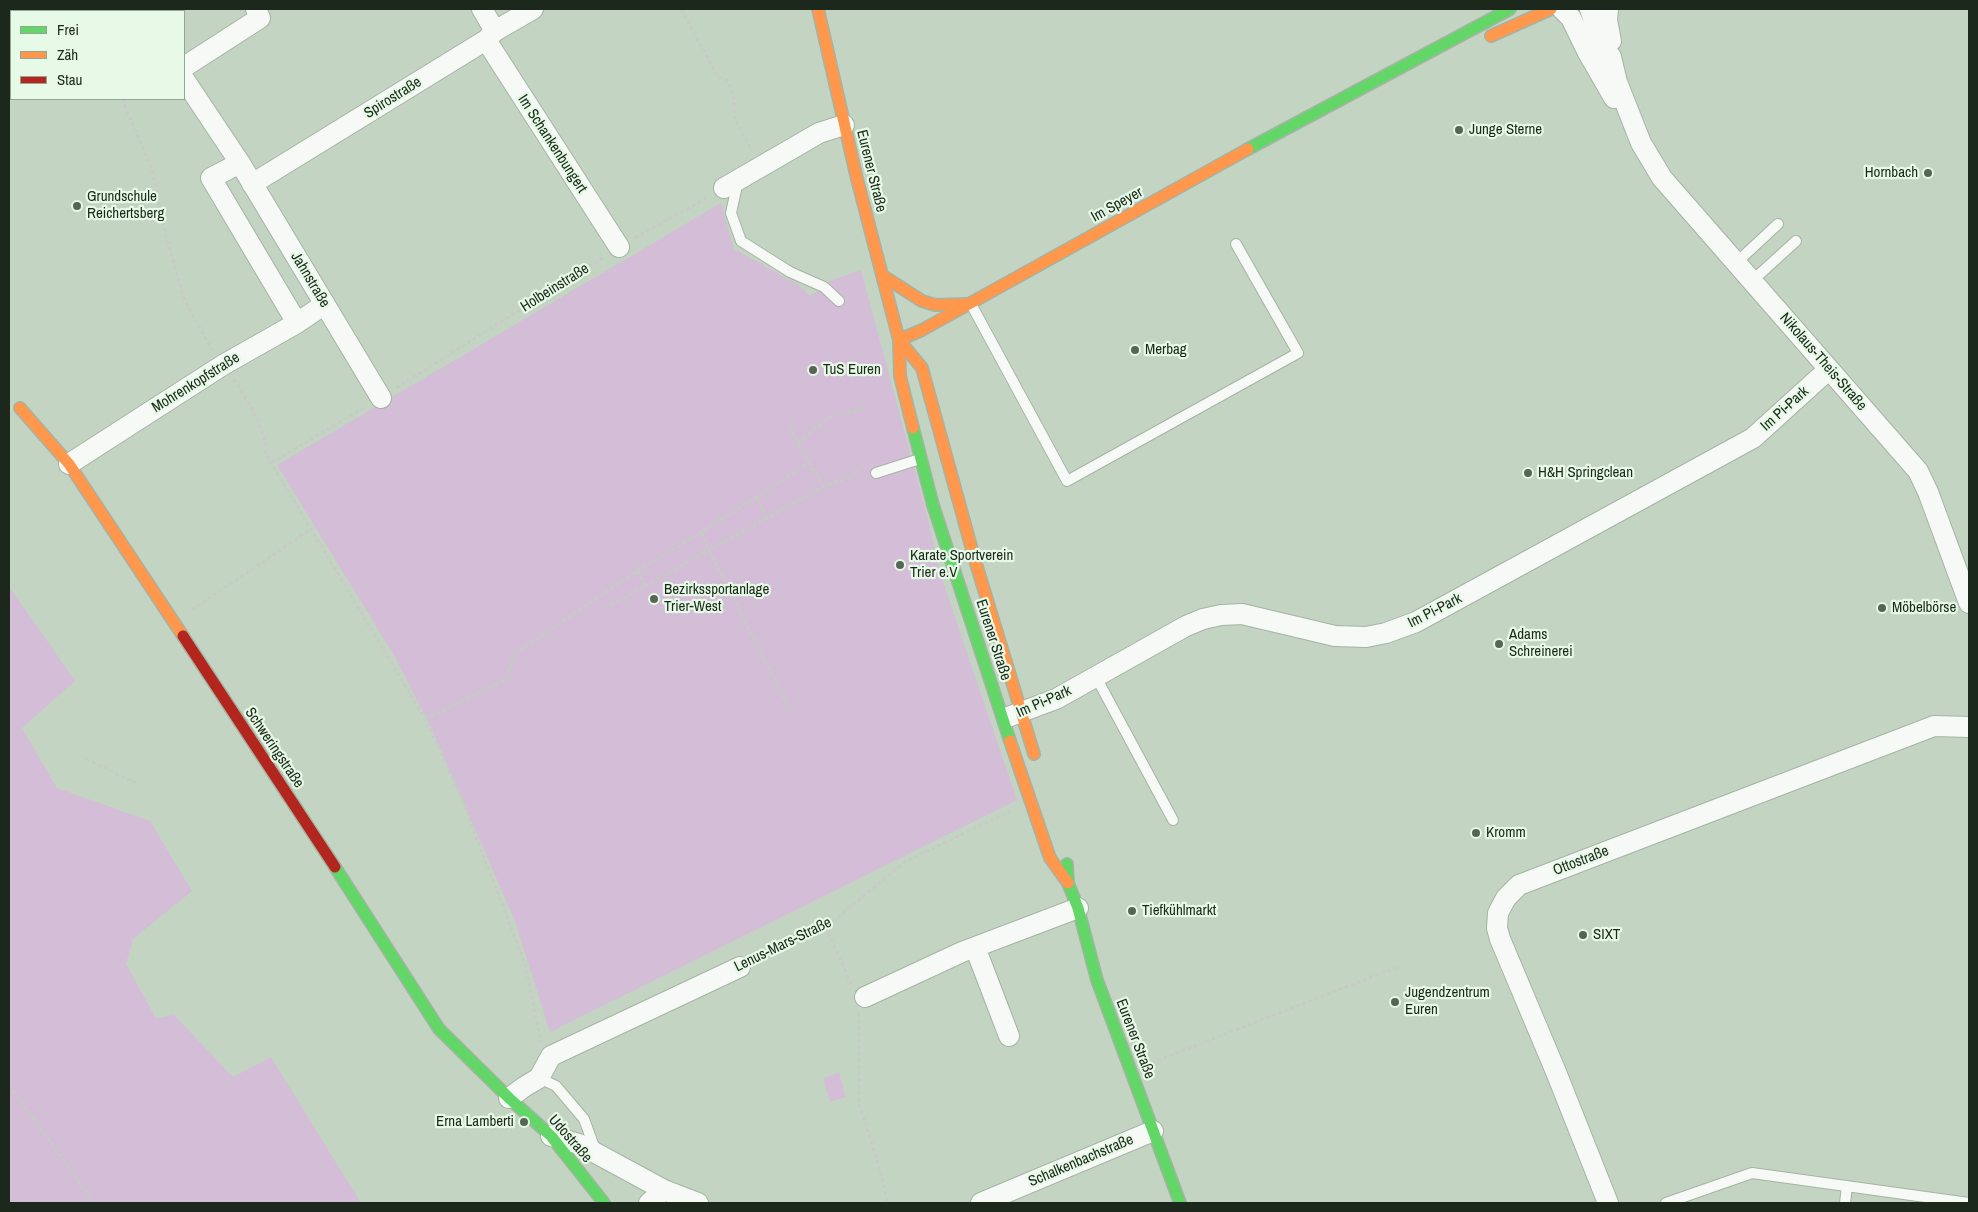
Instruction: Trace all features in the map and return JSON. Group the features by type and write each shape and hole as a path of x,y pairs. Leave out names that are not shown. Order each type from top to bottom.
{"street":[{"path":"185,66 260,18 256,9"},
{"name":"Im Schankenbungert","path":"482,9 490,36 619,247"},
{"name":"Spirostraße","path":"252,184 532,9"},
{"name":"Eurener Straße","path":"818,9 844,125 899,340 900,376 932,454 1013,716 1030,802 1050,858 1068,883 1078,908 1097,980 1180,1203"},
{"name":"Im Speyer","path":"899,340 922,330 1148,206 1214,166 1463,32 1510,9"},
{"name":"Nikolaus-Theis-Straße","path":"1590,9 1642,142"},
{"name":"Nikolaus-Theis-Straße","path":"1608,9 1607,20 1612,47 1610,57"},
{"path":"1482,41 1562,10"},
{"name":"Nikolaus-Theis-Straße","path":"1562,10 1662,178 1918,471 1928,492 1969,603"},
{"name":"Im Speyer","path":"1349,94 1364,94 1414,74"},
{"name":"Jahnstraße","path":"185,80 240,163 381,398"},
{"path":"731,184 762,168 819,133 844,125"},
{"path":"240,163 212,178 297,323"},
{"path":"883,276 913,297 928,303 948,306 970,303"},
{"name":"Mohrenkopfstraße","path":"69,464 223,365 297,323 325,304"},
{"name":"Eurener Straße","path":"899,340 922,368 944,542 964,561 1013,716 1036,762"},
{"name":"Im Pi-Park","path":"1013,716 1056,699 1186,626 1203,619 1221,615 1249,615 1345,637 1366,637 1386,633 1416,622 1753,438 1828,370"},
{"name":"Schweringstraße","path":"20,408 69,464 348,887 439,1030 509,1098"},
{"name":"Ottostraße","path":"1608,1203 1500,939 1497,928 1498,913 1506,898 1519,885 1934,726 1969,727"},
{"name":"Eurener Straße","path":"1064,853 1068,867 1068,883"},
{"path":"860,1000 975,947 1078,908"},
{"path":"975,947 1009,1036"},
{"name":"Lenus-Mars-Straße","path":"546,1049 740,967"},
{"path":"509,1098 539,1078 546,1049"},
{"name":"Udostraße","path":"509,1098 551,1136 604,1203"},
{"name":"Schalkenbachstraße","path":"981,1203 1153,1130"},
{"path":"551,1136 579,1144 664,1190 698,1203"},
{"path":"649,1203 664,1190"}],"lane":[{"path":"731,184 731,213 741,241 790,272 824,287 839,301"},
{"path":"1736,263 1778,224"},
{"path":"1752,281 1796,241"},
{"path":"970,303 1067,481 1298,353 1236,244"},
{"path":"876,473 932,454"},
{"path":"1096,677 1173,820"},
{"path":"539,1078 556,1086 584,1119 596,1153"},
{"path":"1666,1203 1752,1173 1969,1203"},
{"path":"1845,1203 1847,1186"}],"path":[{"path":"682,9 718,78 727,80 734,96 735,119 762,168"},
{"path":"124,100 123,102 151,167 184,299 213,352 234,378 257,418 265,441 265,453 424,717 458,792 525,964 546,1049"},
{"name":"Holbeinstraße","path":"271,463 381,398 619,247 731,184"},
{"path":"798,443 828,418 866,407"},
{"path":"789,427 824,486"},
{"path":"424,717 436,714 508,679 514,654 637,571 702,532 809,463"},
{"path":"611,606 824,486 852,478 865,465"},
{"path":"757,497 766,518"},
{"path":"173,624 311,530"},
{"path":"702,532 709,550 790,710"},
{"path":"637,571 645,586"},
{"path":"86,759 136,783"},
{"name":"Lenus-Mars-Straße","path":"740,967 826,927 906,861 1030,802"},
{"path":"826,927 860,1000 859,1103 881,1173 888,1203"},
{"path":"1132,1071 1400,966"},
{"path":"9,1085 95,1203"}],"shaded area":[{"name":"Bezirkssportanlage Trier-West","path":"721,203 734,249 799,285 810,296 824,287 829,281 861,270 929,523 939,570 1017,800 550,1032 514,919 430,725 392,652 277,465"},
{"path":"9,586 75,681 22,728 57,788 150,821 192,891 133,939 126,964 156,1018 174,1015 233,1077 271,1057 361,1203 9,1203"},
{"path":"839,1073 846,1097 830,1102 823,1078"}],"traffic: fast":[{"path":"1248,149 1510,9"},
{"path":"913,428 933,505 1010,741"},
{"path":"1067,864 1068,883 1078,908 1097,980 1180,1203"},
{"path":"335,867 439,1029 509,1098 551,1136 604,1203"}],"traffic: slow":[{"path":"818,9 857,179 899,340 900,376 913,428"},
{"path":"1491,36 1551,9"},
{"path":"899,340 922,330 1248,149"},
{"path":"883,276 922,301 935,305 966,304"},
{"path":"899,340 922,368 974,557 1034,754"},
{"path":"20,408 69,464 183,636"},
{"path":"1010,741 1050,858 1068,883"}],"traffic: jam":[{"path":"183,636 335,867"}],"place":[{"name":"Junge Sterne","path":"1459,130"},
{"name":"Hornbach","path":"1928,173"},
{"name":"Grundschule Reichertsberg","path":"77,206"},
{"name":"Merbag","path":"1135,350"},
{"name":"TuS Euren","path":"813,370"},
{"name":"H&H Springclean","path":"1528,473"},
{"name":"Karate Sportverein Trier e.V","path":"900,565"},
{"name":"Bezirkssportanlage Trier-West","path":"654,599"},
{"name":"Möbelbörse","path":"1882,608"},
{"name":"Adams Schreinerei","path":"1499,644"},
{"name":"Kromm","path":"1476,833"},
{"name":"Tiefkühlmarkt","path":"1132,911"},
{"name":"SIXT","path":"1583,935"},
{"name":"Jugendzentrum Euren","path":"1395,1002"},
{"name":"Erna Lamberti","path":"524,1122"}]}
